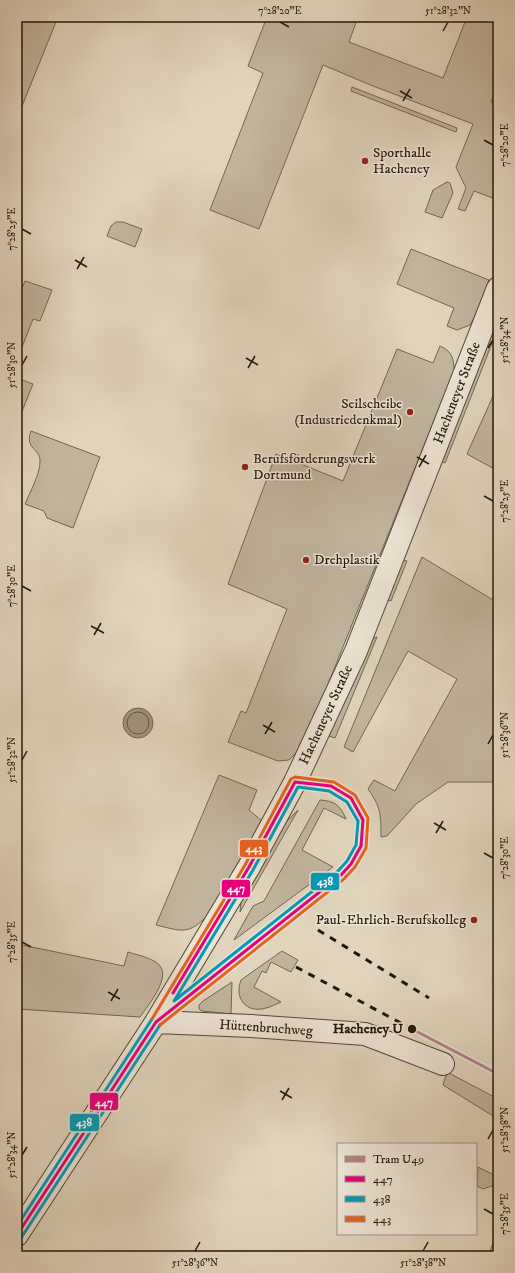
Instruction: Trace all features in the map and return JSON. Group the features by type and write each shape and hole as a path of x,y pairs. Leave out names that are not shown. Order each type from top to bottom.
{"street":[{"name":"Hacheneyer Straße","path":"17,1235 156,1022 249,867 295,782 356,651 498,288"},
{"name":"Hüttenbruchweg","path":"156,1022 251,1026 365,1034 443,1064"}],"shaded area":[{"path":"17,17 58,17 22,106 17,104"},
{"path":"267,17 358,17 349,42 443,78 467,17 490,17 498,20 498,83 491,102 498,105 498,200 474,191 465,211 458,209 466,188 456,167 473,124 373,86 323,65 259,229 210,210 263,73 248,66"},
{"path":"352,87 457,128 456,132 351,91"},
{"path":"447,182 450,183 453,193 442,218 425,212 433,190"},
{"path":"116,222 123,222 142,229 135,247 107,236 111,226"},
{"path":"411,249 489,280 470,325 457,330 447,326 454,308 397,284"},
{"path":"25,281 52,290 40,321 33,319 17,360 17,300"},
{"path":"498,312 498,328 445,463 439,460"},
{"path":"440,346 447,350 452,356 454,371 324,694 297,752 289,760 278,761 228,742 241,711 246,713 287,609 228,584 276,454 343,481 397,349 433,363"},
{"path":"17,378 33,384 17,424"},
{"path":"498,385 498,471 467,454"},
{"path":"31,431 100,457 73,528 47,518 44,511 25,504 40,467 40,457 30,442 29,437"},
{"path":"422,557 498,603 498,782 448,782 416,804 387,836 381,837 381,823 378,806 368,789 374,780 395,791 457,679 408,651 353,752 344,747"},
{"path":"401,559 407,561 391,601 385,599"},
{"path":"377,637 335,738 329,736 369,640"},
{"path":"219,775 257,790 249,810 262,821 209,914 202,921 190,929 184,930 156,925"},
{"path":"320,800 330,801 339,807 346,819 324,808 302,850 333,867 234,940 253,906 264,901"},
{"path":"298,810 240,912 241,901 286,822"},
{"path":"17,944 124,966 128,952 154,961 161,968 163,975 158,990 140,1017 17,1009"},
{"path":"282,951 298,960 291,972 271,962 266,973 262,971 254,987 281,1002 270,1007 259,1009 247,1007 243,1003 239,993 241,980"},
{"path":"232,982 231,1014 202,1011 199,1009 199,1005 203,1001"},
{"path":"447,1072 498,1099 498,1119 443,1085"},
{"path":"478,1167 498,1177 498,1184 483,1189 477,1186"},
{"path":"498,1231 498,1256 488,1256"}],"water":[{"path":"138,708 144,709 152,717 152,729 144,737 138,738 132,737 124,729 123,723 124,717 132,709"}],"railway":[{"path":"318,930 429,998"},
{"path":"296,967 412,1029"}],"tram line":[{"name":"U49","path":"412,1029 498,1074"}],"transit line":[{"name":"443","path":"152,1019 245,865 291,779 295,777 334,782 355,795 368,818 366,848 355,867 344,879 160,1025"},
{"name":"447","path":"173,993 249,867 295,782"},
{"name":"447","path":"17,1235 156,1022 341,875 351,864 361,846 363,820 351,798 331,786 295,782"},
{"name":"438","path":"298,787 329,791 347,802 358,821 356,845 347,861 338,871 174,1001 253,870 298,787"},
{"name":"438","path":"17,1226 152,1019"},
{"name":"438","path":"21,1238 160,1025"}],"place":[{"name":"Sporthalle Hacheney","path":"365,161"},
{"name":"Seilscheibe (Industriedenkmal)","path":"410,412"},
{"name":"Berufsförderungswerk Dortmund","path":"245,467"},
{"name":"Drehplastik","path":"306,560"},
{"name":"Paul-Ehrlich-Berufskolleg","path":"474,920"},
{"name":"Hacheney U","path":"412,1029"}]}
